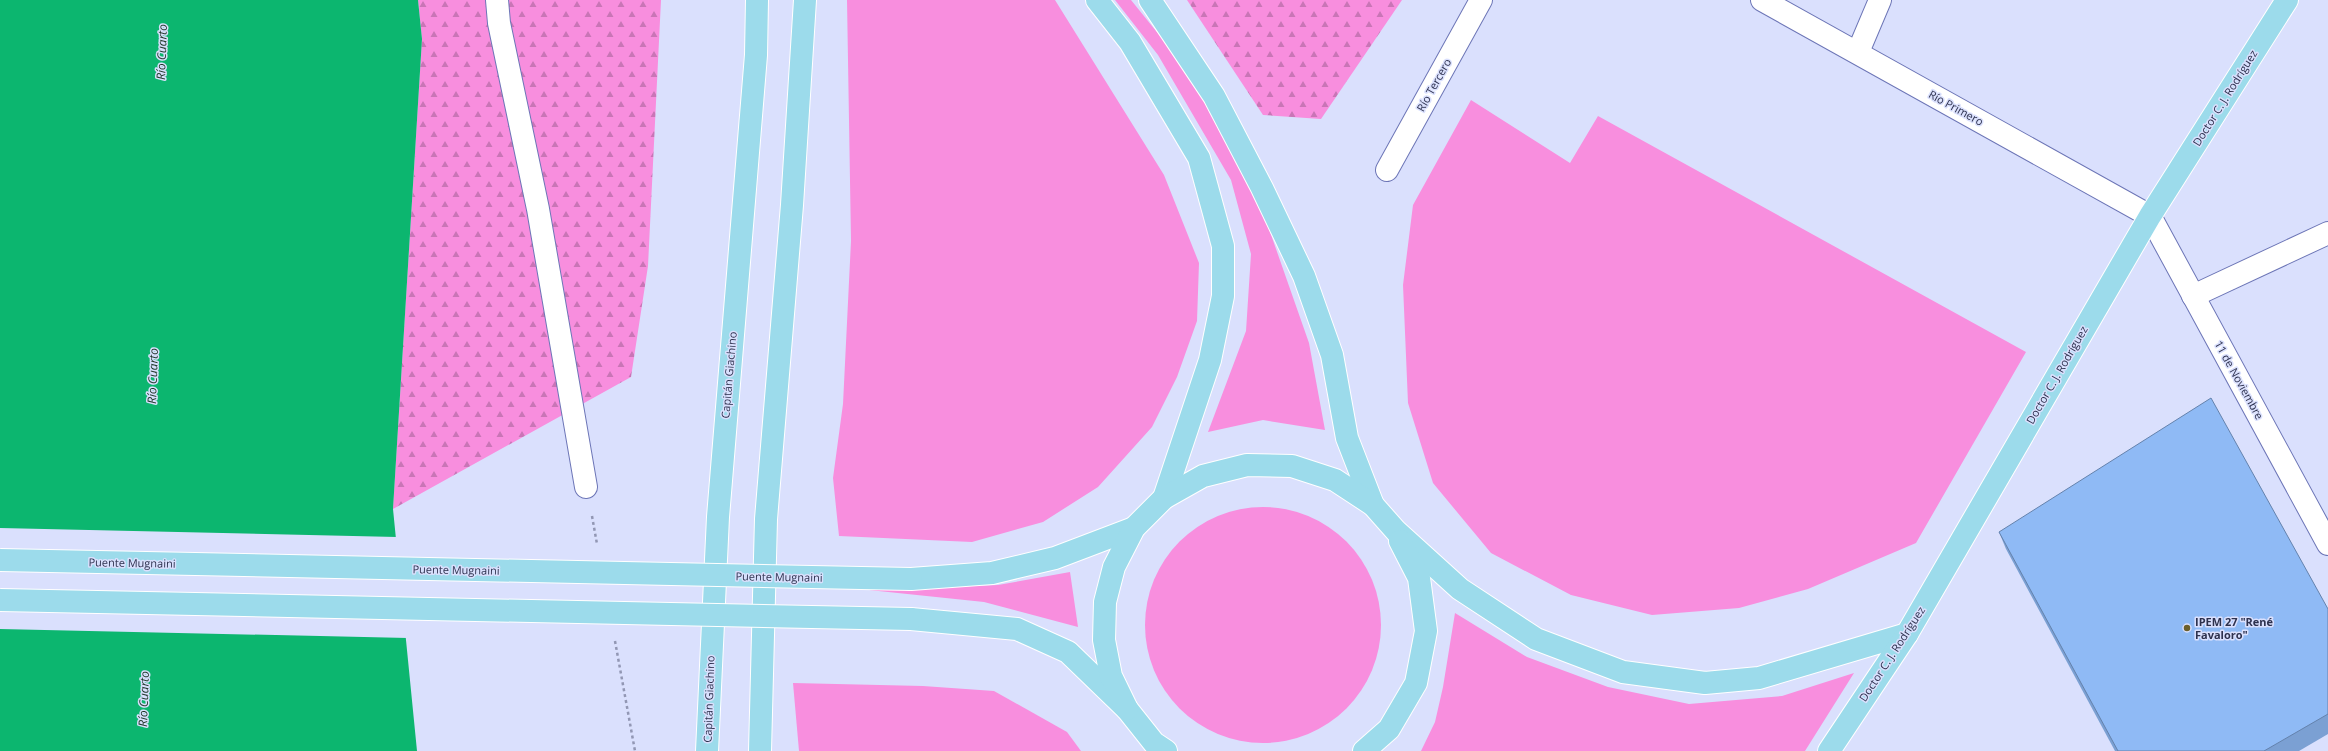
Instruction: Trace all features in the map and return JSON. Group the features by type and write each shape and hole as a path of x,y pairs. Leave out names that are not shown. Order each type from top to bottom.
{"main road":[{"name":"Capitán Giachino","path":"707,751 718,517 756,55 757,0"},
{"path":"760,751 766,519 792,206 805,0"},
{"path":"1097,0 1130,42 1199,158 1223,246 1223,296 1210,360 1164,498"},
{"path":"1150,0 1214,96 1262,188 1304,276 1332,355 1347,438 1373,505"},
{"name":"Doctor C. J. Rodríguez","path":"1829,751 1907,634 2150,216 2287,0"},
{"path":"1127,709 1111,676 1104,640 1105,602 1114,567 1134,528 1164,498 1203,476 1247,464 1292,466 1335,480 1373,505 1396,531 1460,588 1536,639 1623,672 1705,683 1759,678 1907,634"},
{"name":"Puente Mugnaini","path":"0,560 911,579 992,573 1055,558 1134,528"},
{"path":"1364,751 1389,729 1416,683 1426,631 1419,578 1396,531"},
{"path":"0,600 911,619 1017,629 1068,652 1127,709 1158,748"},
{"path":"760,709 767,751"}],"street":[{"path":"497,0 499,23 538,209 586,487"},
{"name":"Río Tercero","path":"1387,170 1481,0"},
{"name":"Río Primero","path":"1762,0 1858,52 2150,216"},
{"path":"1858,52 1880,0"},
{"name":"11 de Noviembre","path":"2150,216 2328,544"},
{"path":"2193,296 2328,233"}],"green space":[{"path":"418,0 661,0 648,266 631,377 393,509 422,39"},
{"path":"847,0 1055,0 1164,175 1199,263 1197,321 1177,377 1152,427 1098,487 1043,522 972,542 839,536 833,478 843,404 851,241"},
{"path":"1115,0 1131,0 1194,78 1262,209 1309,343 1325,430 1263,420 1208,432 1246,331 1251,254 1231,180 1158,55"},
{"path":"1187,0 1402,0 1321,119 1263,115"},
{"path":"1471,100 1570,163 1598,116 2026,352 1916,543 1808,589 1739,608 1652,615 1571,595 1491,553 1433,483 1408,403 1403,285 1413,205"},
{"path":"1251,507 1275,507 1297,512 1319,521 1338,534 1354,550 1367,569 1376,591 1381,613 1379,648 1367,681 1354,700 1338,716 1319,729 1297,738 1275,743 1251,743 1229,738 1207,729 1188,716 1172,700 1159,681 1150,659 1145,637 1145,613 1150,591 1159,569 1172,550 1188,534 1207,521 1229,512"},
{"path":"1070,572 1078,627 984,602 869,590 998,585"},
{"path":"1455,613 1527,657 1608,687 1689,704 1782,696 1854,673 1805,751 1421,751 1435,722 1443,687"},
{"path":"793,683 923,686 994,691 1067,732 1081,751 799,751"}],"water":[{"name":"Río Cuarto","path":"0,0 418,0 422,39 393,509 417,751 0,751"}],"pier":[{"path":"0,528 397,537 408,638 0,629"}],"building":[{"path":"2211,398 2328,609 2328,714 2264,751 2118,751 1999,532"}],"place":[{"name":"IPEM 27 \"René Favaloro\"","path":"2187,628"}]}
